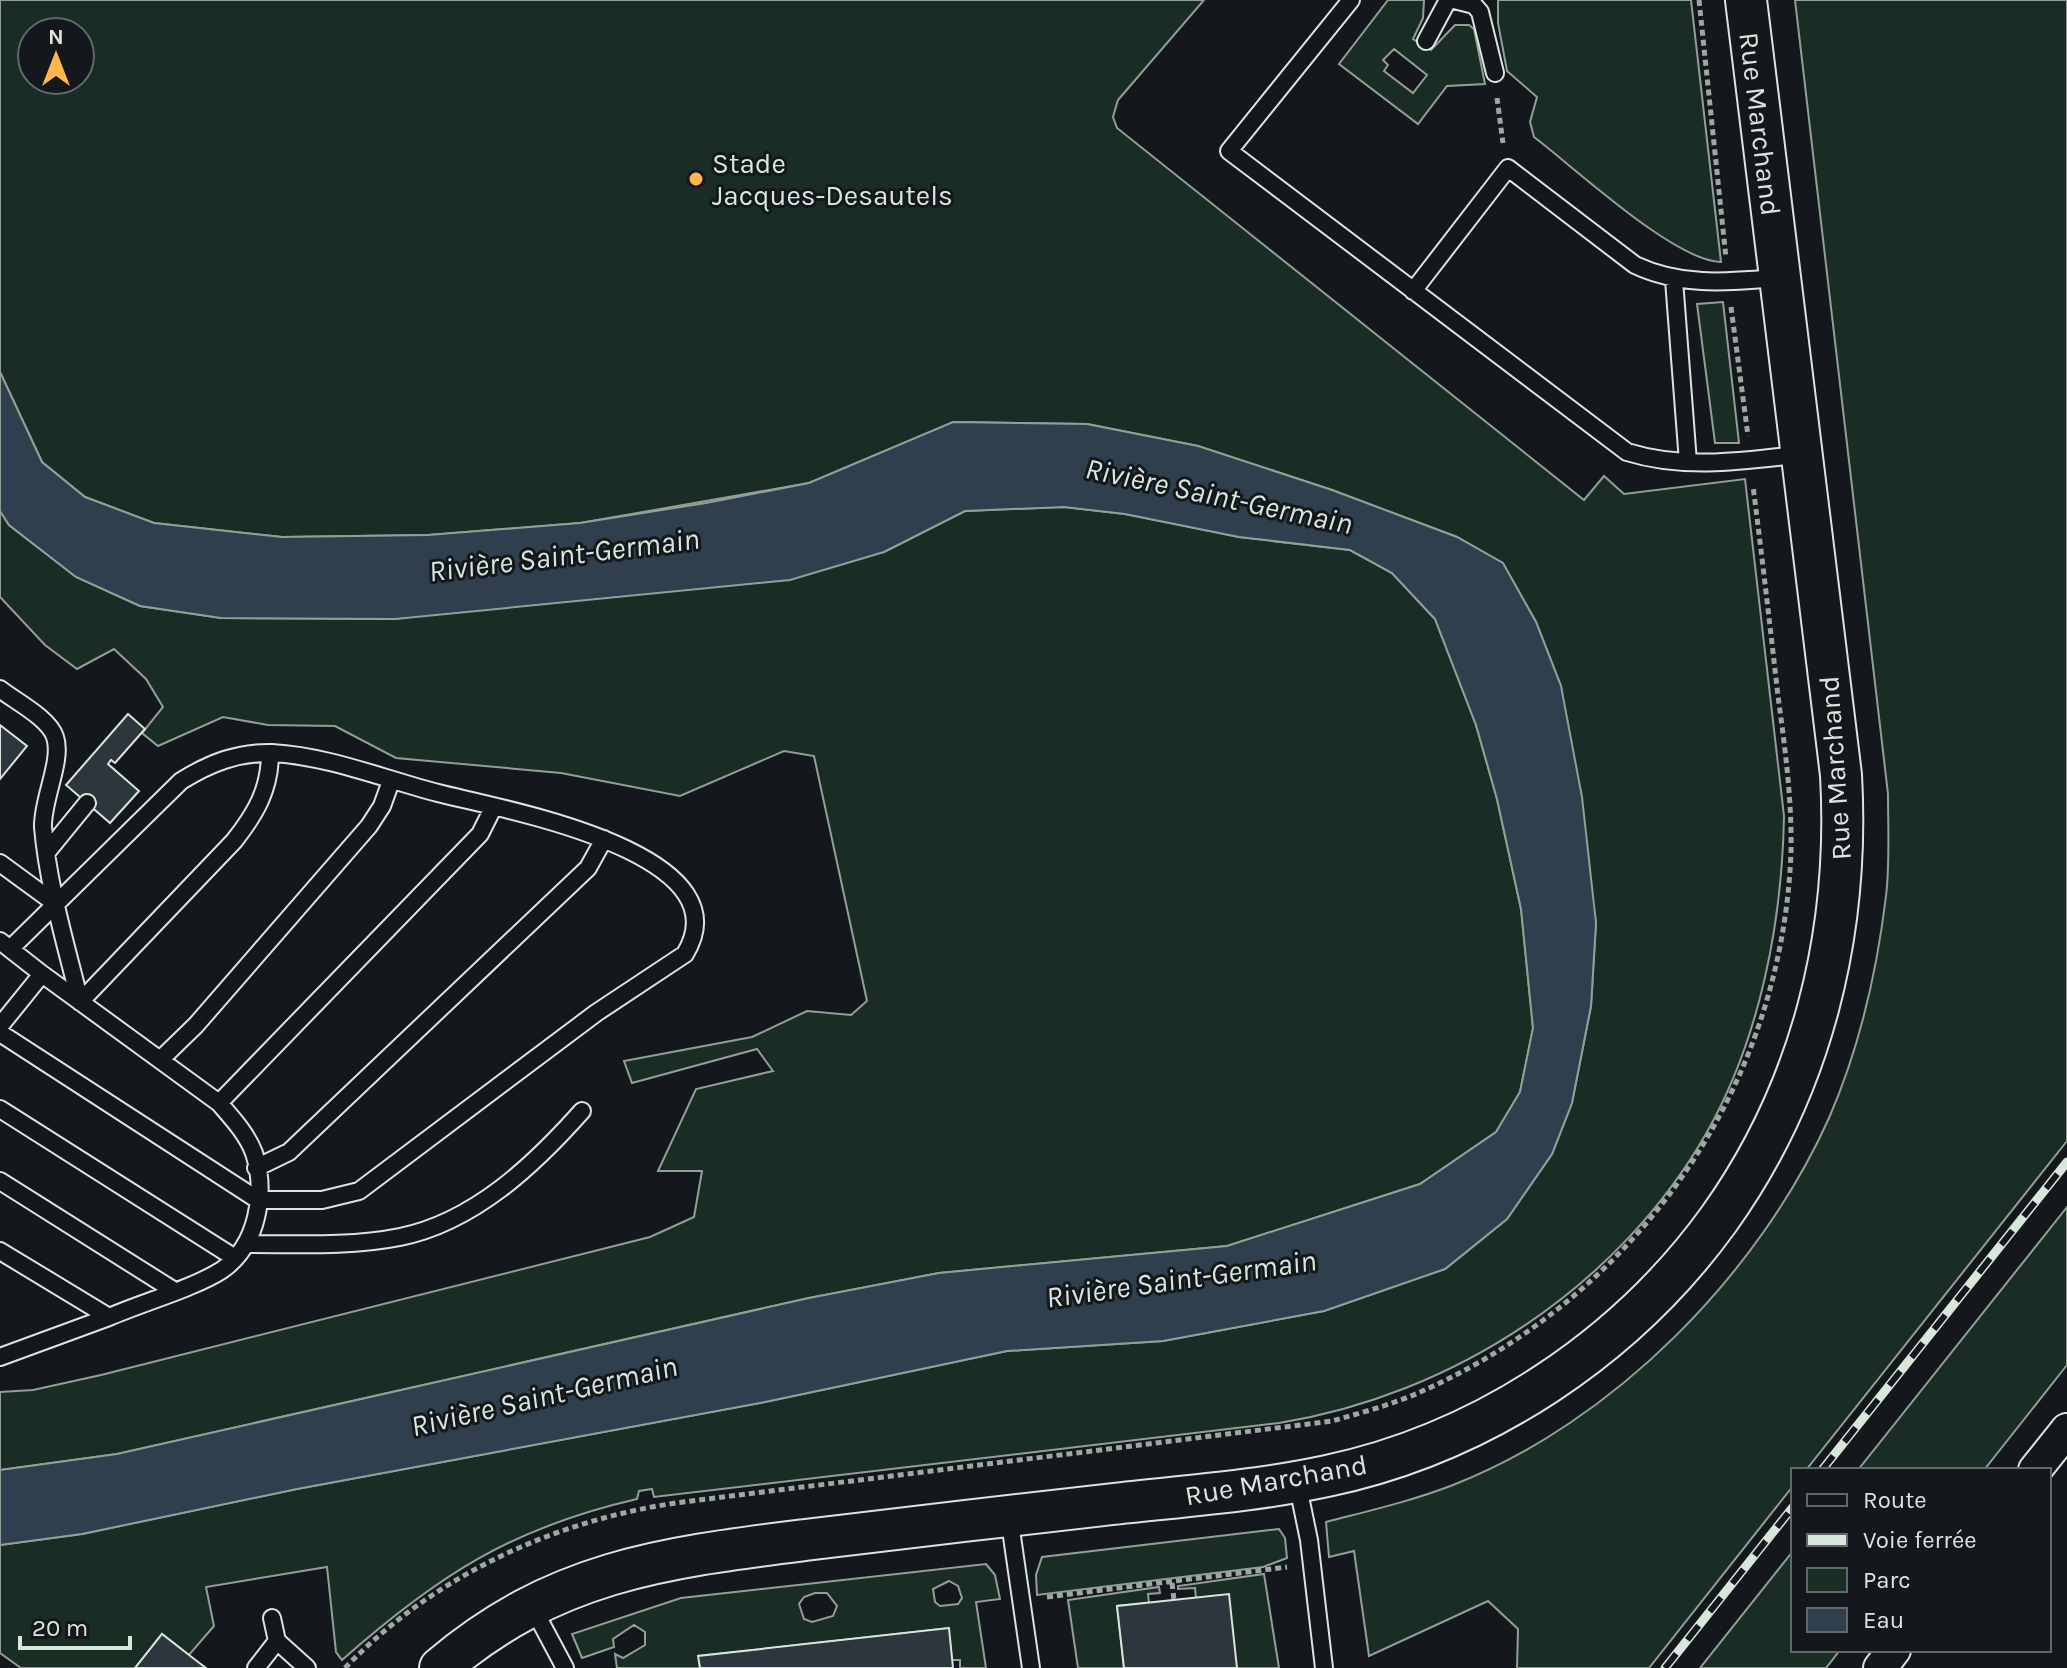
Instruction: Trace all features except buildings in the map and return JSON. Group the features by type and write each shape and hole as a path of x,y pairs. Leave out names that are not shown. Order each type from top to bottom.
{"street":[{"name":"Rue Marchand","path":"440,1668 484,1634 531,1605 596,1577 683,1556 1297,1482 1370,1465 1437,1442 1524,1398 1607,1339 1680,1268 1731,1203 1774,1128 1817,1014 1837,925 1842,861 1841,775 1746,0"},
{"path":"2037,1468 2067,1430"},
{"path":"1880,1668 1892,1652"}],"lane":[{"path":"1351,0 1229,151 1616,446 1640,456 1688,462 1732,462 1803,454"},
{"path":"1426,41 1451,0 1474,5 1480,12 1495,73"},
{"path":"1413,291 1508,168 1635,265 1674,280 1728,282 1780,278"},
{"path":"1674,280 1688,462"},
{"path":"0,689 49,726 55,736 57,750 43,823 56,904 80,1002"},
{"path":"80,1002 247,824 270,775 270,753"},
{"path":"0,1033 258,1200 322,1200 359,1191 596,1013 685,954 691,944 694,923 689,903 679,885 655,864 604,839 391,781 333,762 270,753 232,756 206,766 181,781 56,904 5,945 219,1103 244,1135 256,1168 258,1200 247,1244 219,1272 0,1357"},
{"path":"160,1060 196,1025 369,826 391,781"},
{"path":"47,852 87,803"},
{"path":"219,1103 480,834 493,808"},
{"path":"256,1168 289,1152 588,868 604,839"},
{"path":"0,863 56,904"},
{"path":"0,1026 42,974"},
{"path":"0,1109 235,1258"},
{"path":"247,1244 351,1244 401,1237 446,1223 506,1186 582,1111"},
{"path":"0,1181 173,1290"},
{"path":"0,1251 109,1317"},
{"path":"1297,1482 1309,1540 1324,1668"},
{"path":"1009,1516 1031,1668"},
{"path":"531,1605 565,1668"},
{"path":"272,1618 277,1641 307,1668"},
{"path":"256,1668 277,1641"}],"path":[{"name":"Rue Marchand","path":"1699,0 1727,264"},
{"path":"1495,73 1508,168"},
{"path":"1730,301 1749,442"},
{"name":"Rue Marchand","path":"345,1668 398,1621 465,1575 537,1539 611,1515 683,1502 1332,1421 1415,1395 1454,1377 1531,1330 1588,1286 1639,1234 1703,1149 1742,1069 1773,980 1789,882 1791,817 1753,480"},
{"path":"1066,1595 1262,1571"},
{"path":"1172,1583 1174,1600"}],"green space":[{"path":"0,0 1204,0 1118,100 1113,117 1117,128 1584,500 1604,476 1624,494 1745,479 1784,816 1773,938 1765,979 1741,1058 1707,1132 1670,1188 1627,1239 1579,1285 1525,1325 1468,1359 1407,1388 1344,1409 1279,1423 654,1497 652,1489 639,1491 637,1499 551,1525 478,1559 410,1603 342,1660 336,1652 327,1567 206,1587 214,1626 189,1655 162,1634 135,1668 21,1668 0,1653 0,1545 82,1534 297,1489 765,1402 1007,1351 1163,1341 1324,1311 1445,1269 1507,1219 1552,1154 1572,1103 1591,1006 1596,923 1561,686 1536,622 1503,564 1457,537 1332,490 1198,446 1087,424 954,422 809,483 580,523 428,535 282,537 154,523 85,497 42,462 0,372"},
{"path":"1388,0 1424,0 1423,18 1413,39 1431,50 1455,25 1469,25 1474,29 1485,84 1447,86 1418,124 1339,64","holes":["1394,49 1427,75 1413,93 1384,71 1388,65 1383,60"]},
{"path":"1498,0 1691,0 1721,262 1701,258 1652,230 1534,137 1530,122 1537,97 1507,71 1498,23"},
{"path":"1795,0 2067,0 2067,1141 1808,1468 1791,1468 1791,1489 1649,1668 1517,1668 1518,1629 1488,1601 1369,1656 1354,1551 1329,1557 1326,1522 1453,1485 1513,1458 1570,1423 1624,1382 1675,1336 1722,1286 1763,1232 1799,1176 1840,1092 1865,1009 1878,953 1886,896 1888,794"},
{"path":"1723,302 1739,443 1715,443 1697,304"},
{"path":"1064,507 1125,514 1239,537 1350,550 1392,573 1435,619 1476,725 1497,799 1521,909 1533,1028 1520,1092 1496,1132 1420,1184 1227,1246 939,1273 809,1298 117,1454 0,1470 0,1392 33,1390 101,1375 650,1237 694,1217 702,1171 658,1171 696,1089 773,1071 757,1049 632,1083 624,1061 752,1037 807,1011 851,1015 867,1001 814,756 784,751 680,796 561,773 396,758 335,726 268,725 223,717 158,746 142,733 163,707 146,679 114,649 77,669 45,645 0,597 0,511 9,525 76,577 140,606 221,618 395,619 884,552 965,511"},
{"path":"2067,1207 2067,1365 1986,1468 1860,1468"},
{"path":"1279,1529 1285,1538 1287,1558 1263,1567 1037,1595 1036,1575 1042,1557"},
{"path":"1791,1554 1791,1652 1838,1652 1826,1668 1700,1668"},
{"path":"986,1564 995,1575 1000,1599 976,1602 986,1668 960,1668 960,1660 952,1660 948,1628 699,1656 700,1668 617,1668 615,1654 623,1658 645,1645 645,1632 634,1625 613,1639 614,1647 582,1658 572,1634 681,1598","holes":["949,1581 958,1586 962,1598 958,1604 940,1606 935,1602 933,1589","827,1593 837,1606 833,1616 812,1622 804,1619 799,1604 804,1597"]},
{"path":"1264,1574 1279,1668 1237,1668 1196,1598 1195,1588 1178,1589 1178,1586"},
{"path":"1159,1587 1160,1593 1148,1594 1149,1603 1117,1606 1124,1668 1078,1668 1068,1600"}],"water":[{"name":"Rivière Saint-Germain","path":"0,372 42,462 85,497 154,523 282,537 428,535 580,523 809,483 953,422 1087,424 1198,446 1332,490 1457,537 1503,563 1536,622 1561,686 1582,797 1596,923 1591,1006 1572,1103 1552,1154 1507,1219 1445,1269 1324,1311 1163,1341 1007,1351 765,1402 297,1489 82,1534 0,1545 0,1470 117,1454 809,1298 939,1273 1227,1246 1420,1184 1496,1132 1520,1092 1533,1028 1521,909 1497,799 1476,725 1435,619 1392,573 1350,550 1239,537 1125,514 1064,507 965,511 884,552 790,580 395,619 221,618 140,606 76,577 9,525 0,511"}],"railway":[{"path":"1824,1468 2067,1162"},
{"path":"1665,1668 1791,1510"}],"place":[{"name":"Stade Jacques-Desautels","path":"696,179"}]}
